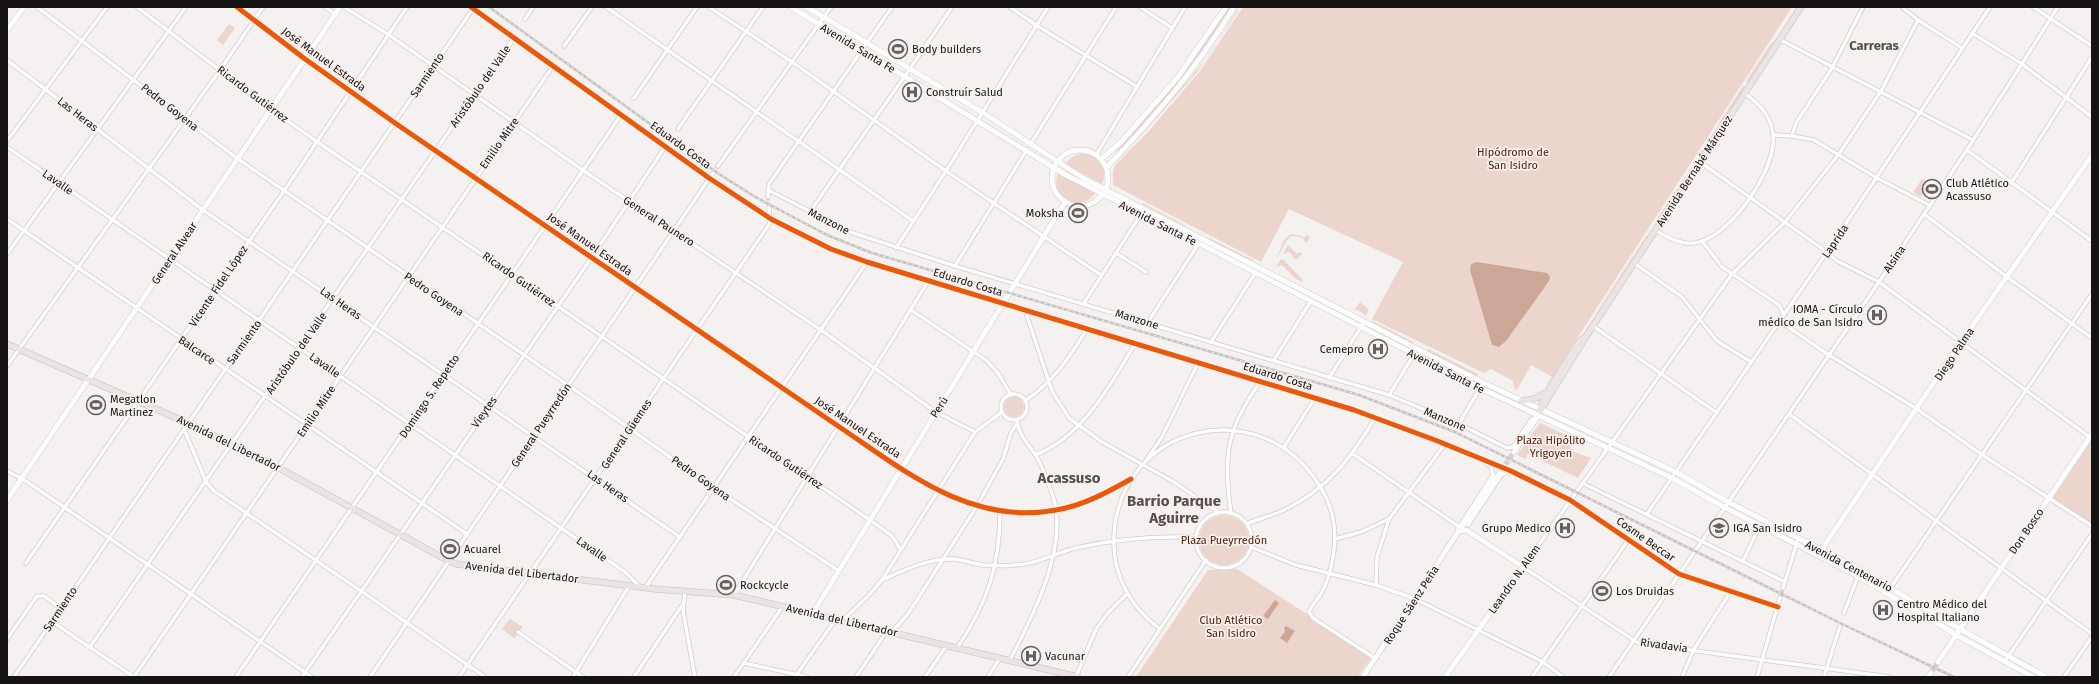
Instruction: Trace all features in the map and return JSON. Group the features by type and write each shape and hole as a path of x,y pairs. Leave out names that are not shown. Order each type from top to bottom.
{"main road":[{"path":"7,30 24,7"},
{"name":"General Alvear","path":"7,500 340,7"},
{"name":"Avenida Santa Fe","path":"791,7 818,25 978,120 1054,168 1170,225 1198,244 1255,273 1313,299"},
{"name":"Avenida Santa Fe","path":"807,7 823,18 982,112 1057,162 1141,214 1202,238 1414,354 1480,388 1539,413"},
{"path":"1101,159 1117,146 1178,77 1226,7"},
{"path":"1106,168 1155,115 1194,68 1234,7"},
{"name":"Avenida Bernabé Márquez","path":"1539,413 1587,335 1699,161 1801,7"},
{"path":"1084,150 1101,159 1108,176 1104,192 1092,204 1079,206 1065,202 1057,195 1053,185 1054,168 1062,157 1072,151 1084,150"},
{"name":"Diego Palma","path":"1819,552 1961,342 2092,155"},
{"name":"Perú","path":"813,613 1016,285 1065,202"},
{"name":"Avenida Santa Fe","path":"1363,325 1418,349 1521,401 1539,413"},
{"name":"Avenida Bernabé Márquez","path":"1539,413 1540,404 1579,342 1587,335"},
{"name":"Avenida del Libertador","path":"7,344 188,423 277,467 449,561 530,574 630,586 734,595 837,618 1077,677"},
{"path":"1521,401 1538,398 1550,389"},
{"path":"1514,452 1539,413"},
{"name":"Avenida Centenario","path":"1539,413 1611,442 1676,472 1797,541 1890,588 2046,677"},
{"name":"Avenida Centenario","path":"1539,413 1606,448 1672,478 1760,525 1797,541"},
{"name":"Don Bosco","path":"1938,662 2091,436"},
{"name":"Roque Sáenz Peña","path":"1363,677 1458,532 1501,471"},
{"path":"1458,532 1468,528 1470,516"},
{"name":"Rivadavia","path":"1468,528 1523,567"},
{"name":"Avenida Centenario","path":"1819,552 1956,635 2033,677"},
{"name":"Leandro N. Alem","path":"1445,677 1523,567"}],"street":[{"name":"Pedro Goyena","path":"37,7 238,159 568,385 714,488 839,571"},
{"path":"7,141 107,7"},
{"name":"Ricardo Gutiérrez","path":"137,7 168,32 316,141 870,520 896,540 900,549"},
{"path":"7,254 186,7"},
{"name":"José Manuel Estrada","path":"237,7 305,59 395,123 547,225 838,426 937,490 976,506 1000,512 1016,513 1057,510 1096,497 1131,479"},
{"path":"7,366 148,168 220,70 263,7"},
{"path":"325,7 335,14"},
{"name":"General Paunero","path":"344,7 389,35 584,171 821,330 936,412 975,432"},
{"name":"Vicente Fidel López","path":"26,563 181,340 249,239 284,191 407,7"},
{"name":"Eduardo Costa","path":"473,7 709,178 771,219 831,249 867,262 1315,398 1376,418 1511,471"},
{"name":"Sarmiento","path":"14,677 108,538 395,123 473,7"},
{"path":"525,19 533,7"},
{"path":"564,46 592,7"},
{"path":"606,7 840,168 913,221"},
{"path":"634,98 697,7"},
{"path":"708,7 792,62 833,93 946,171 1101,275"},
{"path":"678,129 763,7"},
{"path":"718,166 831,7"},
{"path":"768,197 770,184 892,7"},
{"path":"810,212 873,120 911,69 952,7"},
{"path":"1010,7 1036,26 1136,86"},
{"path":"896,248 946,171 1048,7"},
{"path":"1030,144 1116,7"},
{"path":"1140,7 1172,28"},
{"path":"1096,155 1136,86 1185,7"},
{"path":"1792,136 1796,123 1832,68 1863,7"},
{"path":"1902,7 1918,20 1962,48"},
{"name":"Laprida","path":"1647,514 1827,252 1990,7"},
{"path":"2033,7 2092,46"},
{"name":"Alsina","path":"1609,677 1879,282 1967,150 2058,7"},
{"name":"Leandro N. Alem","path":"1523,567 1606,448 1732,274 1785,222 1839,154 1881,91 1918,20"},
{"path":"1972,33 2022,64 2092,116"},
{"name":"Aristóbulo del Valle","path":"90,647 514,38"},
{"path":"1780,39 1832,68 1881,91 1973,140"},
{"path":"2012,182 2092,57"},
{"name":"Las Heras","path":"7,60 203,210 249,239 373,326 596,478 680,538"},
{"name":"Emilio Mitre","path":"134,677 441,226 553,66"},
{"path":"1655,230 1677,241 1691,243 1702,241 1729,222 1750,197 1768,167 1774,135 1770,121 1762,107 1744,93"},
{"name":"Domingo S. Repetto","path":"236,677 621,115"},
{"path":"1774,135 1792,136 1814,140 1877,178 1929,206"},
{"name":"Lavalle","path":"7,147 562,528 625,572 642,587"},
{"name":"Vieytes","path":"302,677 630,202 665,147"},
{"path":"1967,150 2092,241"},
{"path":"954,266 995,203 1026,151"},
{"path":"1699,161 1827,252 1837,261 1879,282 2091,436"},
{"name":"General Pueyrredón","path":"370,677 713,173"},
{"name":"Manzone","path":"768,190 842,229 896,248 1389,395 1459,424 1508,448 1513,446 1531,420 1539,413"},
{"path":"769,207 771,219"},
{"path":"1084,304 1141,214"},
{"path":"1924,214 2007,277 2092,338"},
{"name":"Balcarce","path":"7,219 181,340 467,534"},
{"name":"General Güemes","path":"459,677 664,379 770,223 771,219"},
{"path":"1148,322 1202,238"},
{"path":"1702,241 1716,260 1732,274 1779,305 1785,325 1829,355 1917,409 1981,454 2092,526"},
{"path":"1116,253 1146,272"},
{"path":"642,587 680,538 867,262"},
{"path":"1634,263 1674,290 1688,303 1717,341 1751,362"},
{"path":"1210,342 1259,268"},
{"path":"734,595 929,280"},
{"path":"1887,593 2026,388 2092,294"},
{"path":"1274,360 1313,299"},
{"path":"911,310 974,352 995,369 1011,395"},
{"path":"1025,310 1049,382 1061,406 1078,425 1102,442 1174,482 1218,512 1231,513 1240,517 1247,524 1251,533 1251,547 1244,559 1232,566 1216,566 1206,560 1198,549 1196,537 1204,520 1218,512"},
{"path":"1329,378 1363,325"},
{"path":"1593,326 1717,413"},
{"path":"1025,401 1049,382 1070,356 1087,329"},
{"path":"1036,455 1060,443 1078,425 1107,390 1135,344"},
{"path":"1389,395 1418,349"},
{"path":"1160,629 1146,619 1127,594 1117,569 1114,541 1115,521 1118,508 1131,479 1162,437 1198,363"},
{"path":"1231,513 1226,471 1228,450 1233,430 1240,412 1261,381"},
{"path":"1459,424 1480,388"},
{"path":"856,677 890,631 908,614 976,506 1003,458 1011,433 1017,422 1026,412 1025,401 1019,395 1011,395 1002,404 1002,412 1008,419 1017,422 1029,448 1036,455 1053,494 1057,510 1053,556 1032,617 1010,660"},
{"path":"1284,446 1315,398"},
{"path":"843,620 882,580 937,490 975,432 1002,412"},
{"path":"1789,414 2092,636 2064,677"},
{"path":"1247,524 1283,511 1321,488 1353,454 1376,418"},
{"path":"184,429 206,482 214,491 361,590 485,677"},
{"path":"1143,464 1163,448 1193,434 1212,430 1233,430 1259,435 1284,446 1305,465 1321,488 1331,512 1335,539 1329,574 1322,592 1309,612 1313,618 1376,659"},
{"path":"1376,585 1377,557 1389,519 1445,444"},
{"path":"1353,454 1458,526"},
{"path":"1458,532 1458,526 1493,475 1492,467 1484,461"},
{"path":"7,471 22,478 312,677"},
{"path":"1468,528 1502,474 1511,471"},
{"name":"Cosme Beccar","path":"1511,471 1570,500 1679,574 1731,590 1778,607"},
{"path":"1582,483 1785,582"},
{"path":"957,648 981,609 996,565 999,542 1000,512"},
{"path":"1335,539 1362,532 1389,519"},
{"path":"1743,562 1760,525"},
{"path":"2005,661 2044,601 2092,534"},
{"path":"882,580 922,564 942,560 996,565 1023,564 1053,556 1074,548 1114,541 1163,536 1196,537"},
{"path":"1532,677 1583,607 1629,539"},
{"path":"1783,588 1797,541"},
{"path":"1251,547 1296,565 1376,585 1415,599 1542,662 1563,677"},
{"path":"1128,677 1206,560"},
{"name":"Rivadavia","path":"1523,567 1634,641 1890,677"},
{"path":"1844,613 1858,576"},
{"path":"573,677 630,586"},
{"path":"1682,677 1694,649 1731,590"},
{"path":"685,591 683,604 688,642 695,677"},
{"path":"1077,677 1096,628 1108,613 1127,594"},
{"path":"7,639 37,596 44,596 60,608"},
{"path":"1757,677 1780,598"},
{"path":"634,677 683,604"},
{"path":"734,677 783,606"},
{"path":"796,676 837,618"},
{"path":"51,621 134,677"},
{"path":"1824,677 1840,626"},
{"path":"518,632 583,677"},
{"path":"925,677 947,645"},
{"path":"988,677 1000,658"},
{"path":"744,663 796,676 807,677"}],"green space":[{"path":"1228,7 1231,7 1190,69 1118,151 1117,150 1193,61"},
{"path":"1239,7 1237,13 1218,41"},
{"name":"Hipódromo de San Isidro","path":"1243,7 1792,7 1552,377 1531,365 1517,390 1514,388 1513,381 1491,369 1484,373 1372,319 1403,262 1289,209 1261,262 1113,185 1113,171 1116,164 1149,131 1200,71"},
{"path":"229,24 235,28 223,45 217,40"},
{"path":"1772,42 1773,43 1748,82 1746,81"},
{"path":"1206,59 1197,72 1140,137"},
{"path":"1743,86 1745,87 1700,156 1699,155"},
{"path":"1078,154 1091,155 1100,162 1104,172 1102,184 1065,164"},
{"path":"1693,165 1694,166 1656,223 1655,222"},
{"path":"1058,173 1095,193 1089,200 1081,203 1067,201 1061,197 1057,190 1056,182"},
{"path":"1922,179 1929,183 1921,197 1913,192"},
{"path":"1143,203 1185,225 1185,226 1142,204"},
{"path":"1291,234 1302,236 1304,238 1307,235 1310,238 1306,243 1302,237 1291,236 1286,241 1276,260 1284,240"},
{"path":"1647,235 1648,236 1591,320"},
{"path":"1209,238 1253,260 1252,261 1208,239"},
{"path":"1288,245 1297,254 1300,252 1302,254 1296,260 1289,252 1283,254"},
{"path":"1281,259 1284,260 1302,279 1303,282 1296,279 1282,265 1276,267"},
{"path":"1360,302 1369,310 1366,315 1355,309"},
{"path":"1373,321 1413,342 1412,343 1372,322"},
{"path":"1428,349 1478,374 1477,376 1427,351"},
{"path":"1010,397 1018,397 1024,403 1024,411 1018,417 1010,417 1004,411 1004,403"},
{"name":"Plaza Hipólito Yrigoyen","path":"1540,423 1570,437 1568,441 1572,451 1591,458 1578,478 1528,454 1525,459 1517,455"},
{"path":"2091,440 2092,441 2092,524 2053,498"},
{"name":"Plaza Pueyrredón","path":"1224,515 1238,519 1245,526 1249,540 1245,554 1238,561 1224,565 1210,561 1203,554 1199,540 1203,526 1210,519"},
{"name":"Club Atlético San Isidro","path":"1237,569 1372,656 1358,677 1136,677 1208,570"},
{"path":"510,619 523,627 517,632 515,639 502,629"}],"shaded area":[{"path":"1477,262 1547,273 1550,277 1549,281 1506,341 1499,347 1492,345 1470,270 1471,264"},
{"path":"1275,600 1279,603 1268,619 1263,616"},
{"path":"1286,626 1295,631 1287,643 1280,638 1285,632 1284,628"}],"tunnel":[{"path":"713,173 718,166"},
{"path":"768,197 769,207"},
{"path":"1501,471 1514,452"},
{"path":"1780,598 1783,588"},
{"path":"1931,673 1938,662"}],"railway":[{"path":"489,7 719,174 757,198 827,235 872,253 1359,395 1455,432 1840,623 1954,677"}],"cycle path":[{"path":"237,7 305,59 395,123 888,460 914,477 940,491 967,502 995,510 1025,513 1056,510 1085,502 1131,479"},
{"path":"471,7 709,178 771,219 831,249 867,262 1354,410 1435,440 1511,471 1570,500 1679,574 1778,607"}],"place":[{"name":"Body builders","path":"898,49"},
{"name":"Construír Salud","path":"912,92"},
{"name":"Club Atlético Acassuso","path":"1932,189"},
{"name":"Moksha","path":"1078,213"},
{"name":"IOMA - Círculo médico de San Isidro","path":"1877,315"},
{"name":"Cemepro","path":"1378,349"},
{"name":"Megatlon Martinez","path":"96,405"},
{"name":"Grupo Medico","path":"1565,528"},
{"name":"IGA San Isidro","path":"1719,528"},
{"name":"Acuarel","path":"450,549"},
{"name":"Rockcycle","path":"726,585"},
{"name":"Los Druidas","path":"1602,591"},
{"name":"Centro Médico del Hospital Italiano","path":"1883,610"},
{"name":"Vacunar","path":"1031,656"}],"district":[{"name":"Carreras","path":"1874,45"},
{"name":"Acassuso","path":"1069,478"},
{"name":"Barrio Parque Aguirre","path":"1174,510"}]}
